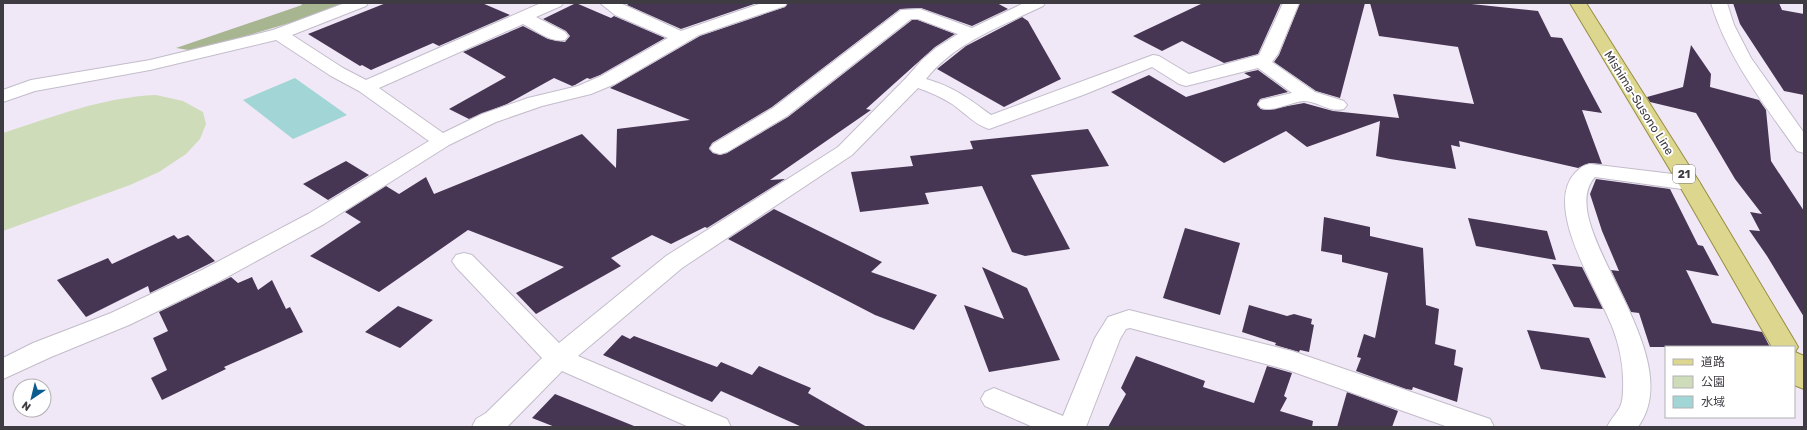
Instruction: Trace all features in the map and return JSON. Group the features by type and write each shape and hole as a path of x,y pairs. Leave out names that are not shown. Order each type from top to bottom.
{"main road":[{"name":"Mishima-Susono Line","path":"1578,3 1689,183 1784,346"},
{"path":"1795,364 1804,379"}],"street":[{"path":"3,96 31,86 150,65 279,34 360,3"},
{"path":"366,87 555,3"},
{"path":"608,3 621,11 680,37"},
{"path":"3,369 42,350 120,319 210,276 316,219 442,141 489,118 535,102 584,90 608,80 680,37 693,31 779,3"},
{"path":"486,427 496,421 558,358 674,262 845,151 914,81 928,64 942,52 974,34 1037,3"},
{"path":"914,81 940,89 959,100 989,123 1076,91 1153,60 1186,80 1260,61 1265,59 1274,45 1290,3"},
{"path":"1718,3 1726,25 1742,58 1804,147"},
{"path":"720,148 780,112 907,14 920,14 974,34"},
{"path":"523,17 559,36"},
{"path":"279,34 337,72 366,87 442,141"},
{"path":"1260,61 1307,95 1337,105"},
{"path":"1268,104 1307,95"},
{"path":"1622,427 1627,422 1635,408 1636,380 1631,348 1626,328 1605,287 1579,225 1576,190 1578,181 1583,173 1590,170 1689,183"},
{"path":"464,261 558,358 717,427"},
{"path":"1072,427 1108,338 1117,323 1129,319 1292,361 1480,427"},
{"path":"994,399 1062,427"}],"green space":[{"path":"156,95 183,101 203,112 206,124 200,139 186,154 159,172 130,185 3,231 3,133 59,114 97,104"}],"shaded area":[{"path":"300,3 345,3 293,22 195,51 176,48 302,5"}],"water":[{"path":"295,78 347,115 293,139 243,100"}],"building":[{"path":"386,3 482,3 510,15 439,46 433,43 371,70 362,65 360,66 308,34"},
{"path":"576,3 611,18 614,16 665,38 600,75 590,79 587,78 572,86 554,78 507,104 469,119 449,109 506,77 463,52 523,26 548,39 565,42 570,36 566,31 543,19"},
{"path":"629,3 757,3 681,29 627,5"},
{"path":"788,3 997,3 1008,9 972,26 921,8 900,9 772,107 712,143 709,149 713,153 720,155 727,153 788,117 912,20 918,20 955,34 935,47 866,109 871,110 770,180 785,179 707,228 705,227 671,244 652,235 611,258 621,266 536,314 516,293 564,267 468,230 379,292 310,256 361,222 345,212 386,186 399,194 426,177 434,194 582,134 616,168 617,129 690,120 610,88 700,36 785,7"},
{"path":"1203,3 1281,3 1258,54 1224,63 1182,41 1162,51 1133,36"},
{"path":"1300,3 1365,3 1340,98 1316,91 1274,62 1279,55"},
{"path":"1370,3 1462,3 1538,11 1551,37 1562,38 1602,113 1582,110 1602,164 1590,163 1578,168 1459,141 1460,147 1451,145 1456,169 1390,159 1376,156 1380,121 1307,147 1286,131 1224,163 1111,92 1149,75 1186,97 1251,77 1244,73 1258,70 1288,92 1260,99 1257,105 1261,109 1266,110 1304,103 1333,111 1399,118 1393,94 1474,104 1458,47 1379,36"},
{"path":"1733,3 1779,3 1782,10 1804,14 1804,95 1784,91 1740,24"},
{"path":"1022,17 1028,21 1061,79 1004,107 937,69 966,46"},
{"path":"1691,45 1711,74 1710,87 1759,100 1766,110 1771,161 1804,211 1804,317 1767,256 1749,230 1760,231 1750,212 1762,214 1735,179 1696,113 1650,102 1647,97 1683,87"},
{"path":"1088,129 1109,166 1031,175 1070,249 1025,256 1012,252 982,186 925,193 929,204 860,212 851,172 913,166 910,156 973,149 970,141"},
{"path":"346,161 369,175 328,200 303,184"},
{"path":"1596,179 1670,189 1698,245 1703,246 1719,276 1686,270 1712,323 1762,332 1769,346 1650,347 1639,313 1631,312 1611,270 1619,271 1602,231 1590,194"},
{"path":"774,209 882,262 871,272 937,295 914,330 875,315 728,239"},
{"path":"1324,217 1370,227 1370,236 1423,248 1426,305 1439,309 1435,344 1456,350 1454,365 1463,368 1457,402 1413,387 1412,390 1406,389 1356,371 1361,358 1357,357 1364,334 1375,338 1388,273 1342,262 1342,255 1321,251"},
{"path":"1468,218 1547,231 1556,260 1476,246"},
{"path":"1185,228 1240,243 1220,315 1163,298"},
{"path":"174,235 178,239 188,235 215,261 150,293 148,286 86,317 57,280 108,258 112,264"},
{"path":"1552,264 1582,267 1603,309 1574,307"},
{"path":"982,267 1027,288 1060,360 989,372 964,305 1004,319"},
{"path":"231,277 238,283 252,277 258,290 272,280 286,309 290,307 303,332 224,367 226,369 162,400 151,378 167,370 153,338 168,331 159,312"},
{"path":"1249,305 1287,316 1294,314 1312,319 1311,324 1314,325 1309,352 1300,350 1299,352 1275,345 1276,343 1242,332"},
{"path":"398,306 433,320 400,348 365,332"},
{"path":"1527,330 1589,338 1606,378 1541,369"},
{"path":"622,335 630,339 634,336 717,367 721,362 752,375 759,366 811,388 808,393 867,427 802,427 721,391 712,402 603,355"},
{"path":"1136,356 1205,381 1203,387 1254,403 1267,366 1292,373 1284,396 1287,398 1280,411 1313,421 1312,427 1108,427 1126,394 1121,388"},
{"path":"1347,392 1398,411 1392,427 1337,427"},
{"path":"555,394 634,427 555,427 532,418"}]}
